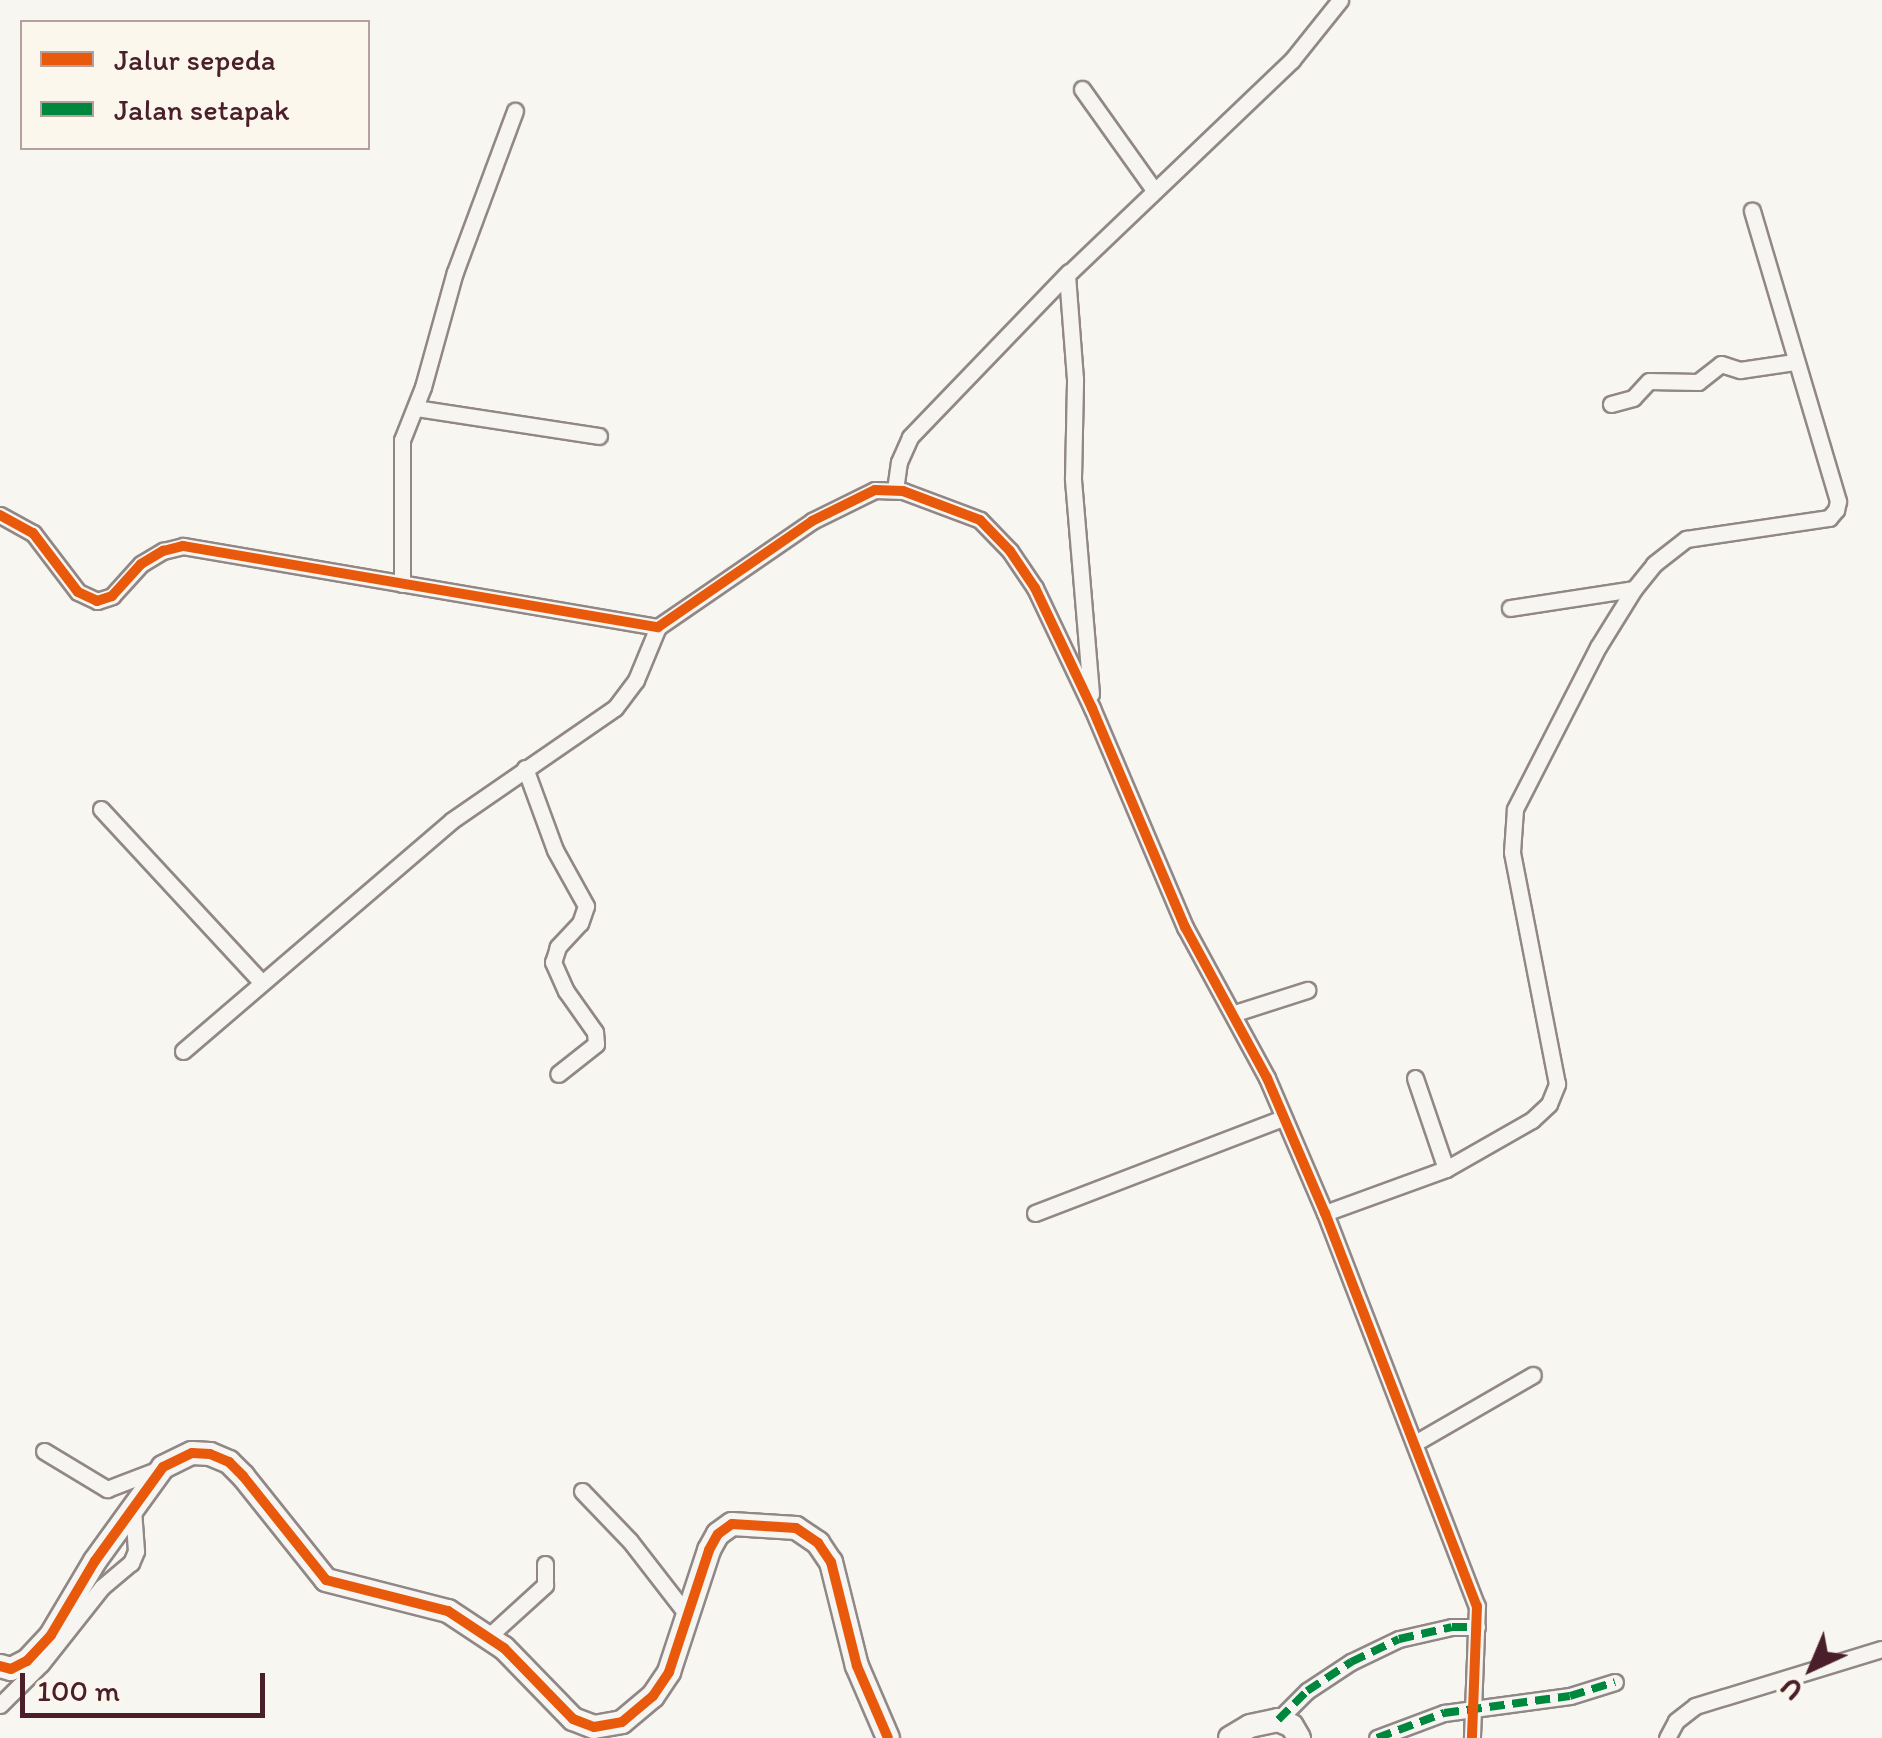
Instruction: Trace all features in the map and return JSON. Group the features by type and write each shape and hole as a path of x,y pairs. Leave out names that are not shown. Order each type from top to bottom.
{"street":[{"path":"896,490 899,462 910,437 1070,272 1292,60 1340,0"},
{"path":"1082,89 1154,190"},
{"path":"402,584 402,440 416,408 455,272 515,111"},
{"path":"1325,1213 1446,1169 1532,1120 1549,1104 1556,1084 1512,852 1516,809 1634,588 1654,564 1686,539 1830,518 1834,514 1838,500 1752,210"},
{"path":"1070,272 1075,379 1073,478 1092,708"},
{"path":"1611,404 1633,398 1649,381 1698,382 1716,365 1740,370 1794,362"},
{"path":"416,408 599,436"},
{"path":"184,1051 451,822 614,708 636,680 658,627 812,521 876,490 896,490 942,502 980,520 1010,550 1034,588 1092,708 1184,926 1235,1013 1325,1213 1457,1546 1476,1606 1472,1738"},
{"path":"0,516 34,533 78,592 96,600 112,596 142,564 162,551 183,546 658,627"},
{"path":"1510,608 1634,588"},
{"path":"525,768 555,850 586,906 580,922 558,947 553,962 566,991 594,1032 596,1044 558,1074"},
{"path":"102,809 261,982"},
{"path":"1235,1013 1307,990"},
{"path":"1415,1078 1446,1169"},
{"path":"1035,1213 1283,1118"},
{"path":"1415,1443 1534,1375"},
{"path":"44,1451 107,1489 192,1453 210,1454 229,1462 326,1580 448,1611 489,1636 573,1719 594,1727 624,1730 669,1672 709,1550 718,1534 732,1524 796,1528 808,1534 831,1562 858,1666 888,1738"},
{"path":"0,1666 10,1669 27,1660 51,1636 95,1561 163,1467"},
{"path":"582,1491 630,1541 690,1617"},
{"path":"0,1705 41,1664 102,1586 131,1563 136,1551 133,1509"},
{"path":"489,1636 545,1585 545,1564"},
{"path":"1230,1738 1250,1726 1278,1720 1307,1692 1351,1662 1399,1639 1452,1627 1477,1627"},
{"path":"1667,1738 1676,1721 1695,1706 1882,1649"},
{"path":"1377,1738 1444,1714 1570,1696 1615,1682"},
{"path":"1278,1720 1292,1726 1299,1738"}],"marked path":[{"path":"1278,1720 1307,1691 1351,1662 1399,1639 1452,1627 1477,1627"},
{"path":"1377,1738 1444,1713 1570,1696 1615,1682"}],"cycle path":[{"path":"0,515 33,533 78,592 97,601 112,596 141,564 163,551 183,546 658,627 812,521 875,490 903,491 980,520 1010,551 1035,588 1092,708 1185,927 1267,1078 1325,1213 1477,1606 1472,1738"},
{"path":"0,1666 11,1669 27,1661 51,1635 95,1561 163,1467 192,1453 210,1454 229,1462 243,1476 326,1580 448,1611 504,1648 573,1719 594,1727 622,1722 653,1696 669,1672 709,1550 718,1534 732,1524 796,1528 818,1543 831,1562 857,1666 888,1738"}]}
